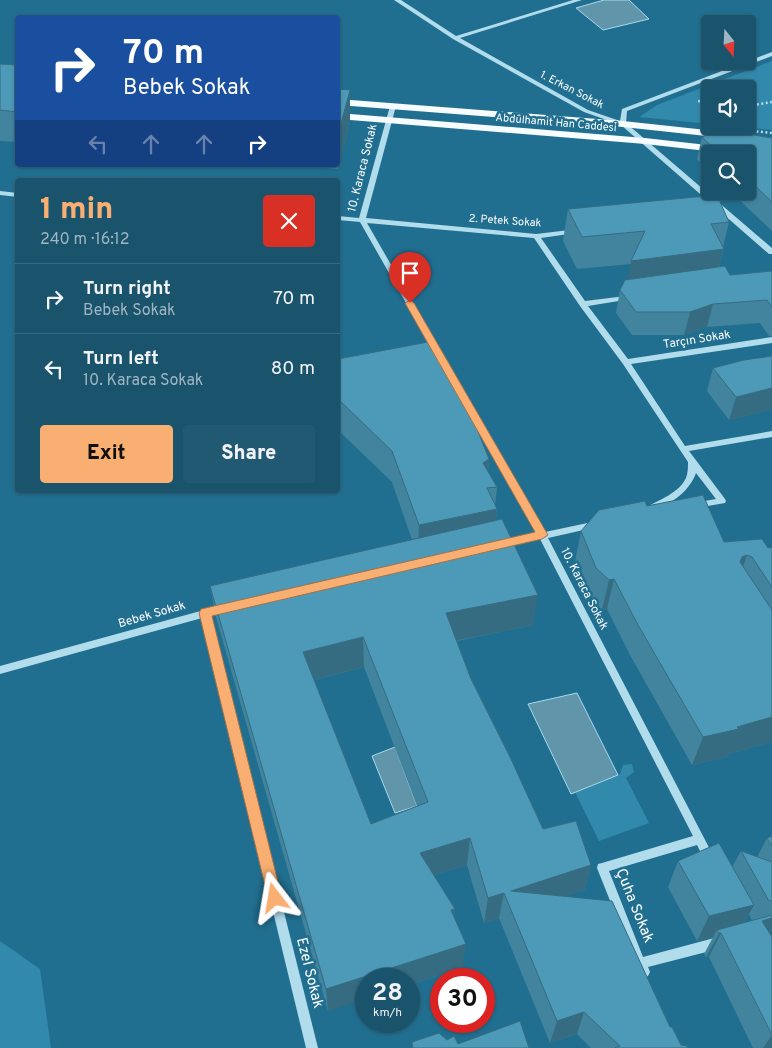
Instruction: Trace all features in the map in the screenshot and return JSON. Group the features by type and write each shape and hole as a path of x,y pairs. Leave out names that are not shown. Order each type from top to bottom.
{"main road":[{"name":"Abdülhamit Han Caddesi","path":"340,102 623,124 736,137"},
{"name":"Abdülhamit Han Caddesi","path":"340,116 645,141 701,147"}],"street":[{"name":"1. Erkan Sokak","path":"397,0 454,38 586,111 623,124 772,252"},
{"path":"454,38 579,0"},
{"path":"623,124 624,110 772,54"},
{"name":"10. Karaca Sokak","path":"393,106 362,220 542,535 713,865"},
{"path":"0,193 15,195"},
{"path":"720,215 729,214"},
{"name":"2. Petek Sokak","path":"340,218 536,236 584,230"},
{"path":"536,236 626,362 683,449 722,501 685,507"},
{"path":"583,304 640,296"},
{"name":"Tarçın Sokak","path":"626,362 772,340"},
{"path":"683,449 772,434"},
{"path":"638,515 682,492 693,473 692,461"},
{"path":"638,515 666,510"},
{"path":"494,545 610,521"},
{"name":"Bebek Sokak","path":"0,670 234,606"},
{"name":"Ezel Sokak","path":"205,613 312,1048"},
{"name":"Çuha Sokak","path":"648,980 602,868 699,839"},
{"path":"640,963 732,939"}],"path":[{"path":"756,105 772,102"}],"shaded area":[{"path":"604,0 629,0 649,19 603,30 576,8"},
{"path":"772,61 772,130 756,128 756,80 722,80 748,70 756,70 756,67"},
{"path":"701,88 701,123 639,117 657,105"},
{"path":"577,693 618,775 571,794 528,704"},
{"path":"395,747 417,806 395,813 372,756"},
{"path":"632,764 634,772 626,778 649,823 599,841 575,792 620,774 623,765"},
{"path":"0,941 40,969 51,1048 0,1048"}],"building":[{"path":"0,64 15,65 15,112 0,110"},
{"path":"340,89 350,90 340,128"},
{"path":"706,135 754,135 772,138 772,202 756,187 756,145 710,145 702,137"},
{"path":"701,197 701,200 719,200 729,222 711,224 724,249 631,261 645,231 582,237 568,209"},
{"path":"725,266 730,275 772,271 772,307 767,300 713,304 690,312 636,312 620,290 625,280"},
{"path":"428,342 475,424 489,459 483,463 497,487 487,488 497,509 419,525 392,451 340,401 340,359"},
{"path":"772,356 772,388 736,397 713,368 744,360"},
{"path":"703,495 724,542 762,539 768,548 772,547 772,587 752,557 747,555 742,557 740,562 772,610 772,717 737,727 739,729 703,737 638,625 614,579 609,580 596,568 581,531 599,510 645,501 647,506"},
{"path":"502,519 538,595 446,613 471,679 543,829 576,821 591,865 511,891 612,901 670,1027 672,1027 681,1045 688,1048 615,1048 620,1046 584,1012 557,1021 504,893 488,898 470,838 420,853 455,909 451,910 466,944 391,968 355,968 355,980 326,989 210,586","holes":["363,637 428,802 371,824 303,652"]},
{"path":"772,836 772,846 767,838"},
{"path":"719,843 754,905 709,916 678,861"},
{"path":"741,851 772,862 772,901 769,901"},
{"path":"772,915 772,918 762,921 772,937 772,1035 721,933 717,930"},
{"path":"520,1021 529,1048 413,1048 412,1042 439,1033 447,1040 454,1036 458,1044 488,1033 495,1033 495,1030"}],"route":[{"path":"275,898 205,613 542,535 410,303"}]}
